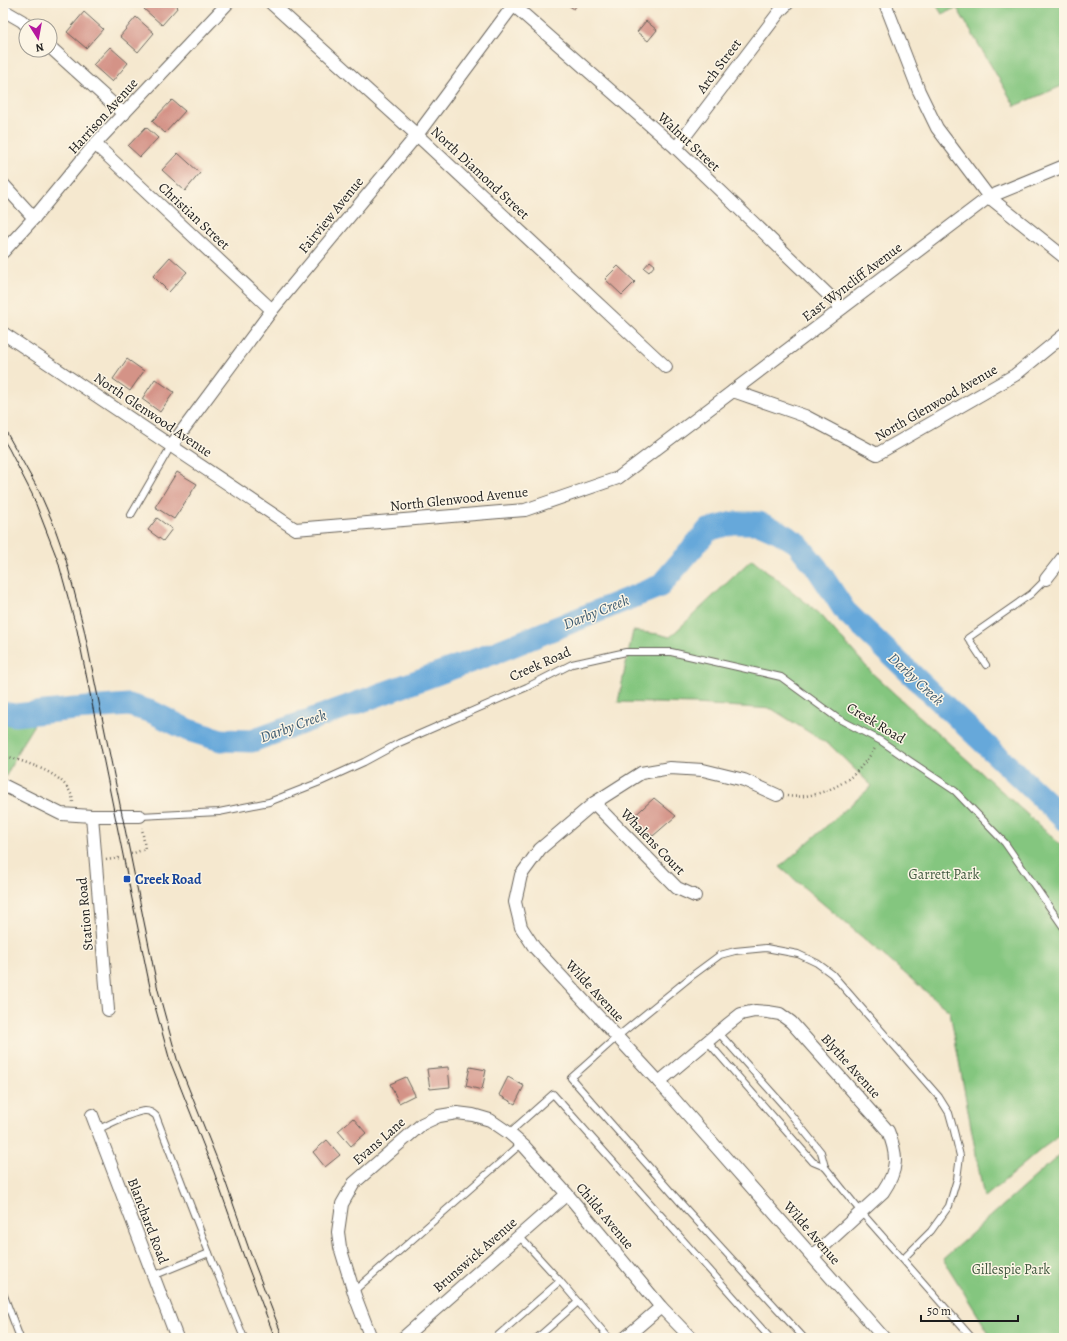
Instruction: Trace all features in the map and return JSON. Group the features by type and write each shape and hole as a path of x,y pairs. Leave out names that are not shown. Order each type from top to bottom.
{"street":[{"name":"Harrison Avenue","path":"3,252 34,218 95,144 228,3"},
{"name":"North Diamond Street","path":"271,3 417,135 666,367"},
{"name":"Arch Street","path":"676,148 780,11 788,3"},
{"path":"885,3 918,91 937,128 989,197 1064,257"},
{"name":"Fairview Avenue","path":"171,446 272,310 417,135 513,4"},
{"name":"Walnut Street","path":"513,4 676,148 842,308"},
{"path":"3,10 18,19"},
{"path":"58,53 124,114"},
{"name":"Christian Street","path":"95,144 272,310"},
{"name":"East Wyncliff Avenue","path":"733,391 989,197 1064,166"},
{"path":"3,184 34,218"},
{"name":"North Glenwood Avenue","path":"3,333 295,529 524,510 618,478 733,391 805,416 877,454 1014,375 1064,335"},
{"path":"1046,579 1064,556"},
{"name":"Wilde Avenue","path":"777,795 744,780 703,770 670,768 641,773 594,803 540,850 521,875 515,902 521,927 534,947 659,1082 884,1338"},
{"name":"Creek Road","path":"3,785 61,814 92,816 140,816"},
{"name":"Whalens Court","path":"594,803 676,888 695,896"},
{"name":"Station Road","path":"92,816 108,1010"},
{"name":"Blythe Avenue","path":"659,1082 741,1014 755,1011 780,1014 791,1022 888,1130 895,1152 895,1166 891,1180 883,1192 813,1256"},
{"name":"Evans Lane","path":"371,1338 340,1246 338,1232 342,1204 354,1183 422,1124 439,1116 458,1114 473,1115 490,1120"},
{"name":"Blanchard Road","path":"92,1115 177,1338"},
{"name":"Childs Avenue","path":"490,1120 509,1133 521,1144 567,1194 661,1307 691,1338"},
{"name":"Brunswick Avenue","path":"403,1338 567,1194"},
{"path":"625,1338 661,1307"}],"lane":[{"path":"131,514 171,446"},
{"path":"986,665 968,638 1031,594 1046,579"},
{"name":"Creek Road","path":"140,816 219,812 269,802 320,782 364,762 398,743 527,687 572,664 626,652 671,652 781,677 838,718 882,741 910,762 955,791 1005,843 1064,928"},
{"path":"804,1338 687,1210 571,1078 617,1037 720,955 750,948 766,948 798,954 817,962 832,974 939,1097 949,1113 960,1156 957,1179 949,1206 931,1231 903,1259"},
{"path":"718,1032 784,1106 821,1152 825,1167 861,1212 972,1338"},
{"path":"707,1041 813,1162 825,1167"},
{"path":"509,1133 553,1094 770,1338"},
{"path":"97,1130 122,1118 144,1111 152,1113 156,1116 209,1253 244,1338"},
{"path":"354,1291 521,1144"},
{"path":"519,1236 609,1338"},
{"path":"153,1276 209,1253"},
{"path":"495,1338 560,1281"},
{"path":"3,1293 20,1338"},
{"path":"537,1338 578,1302"}],"path":[{"path":"777,795 792,797 812,795 833,788 852,776 882,741"},
{"path":"3,755 46,770 65,784 72,799 74,815"},
{"path":"131,854 144,849 140,816"}],"green space":[{"path":"935,3 1064,3 1064,85 1015,106 957,8 942,14"},
{"name":"Garrett Park","path":"752,559 820,614 873,674 1064,848 1064,1133 1044,1147 984,1198 950,1012 780,867 872,786 831,746 772,709 695,704 618,702 633,631 670,637"},
{"path":"3,702 41,713 22,744 6,776 3,775"},
{"name":"Gillespie Park","path":"1064,1151 1064,1338 992,1338 943,1259"}],"building":[{"path":"149,3 174,3 178,7 162,25 144,9"},
{"path":"565,3 578,3 574,9"},
{"path":"84,12 103,29 86,48 67,32"},
{"path":"136,17 154,33 138,52 120,36"},
{"path":"646,21 657,30 648,41 637,32"},
{"path":"110,47 128,63 112,82 93,65"},
{"path":"172,100 185,111 165,133 152,121"},
{"path":"146,127 158,138 140,157 128,146"},
{"path":"178,153 200,173 185,191 162,170"},
{"path":"170,257 187,272 169,292 153,276"},
{"path":"650,261 655,265 649,272 644,268"},
{"path":"618,266 635,282 622,295 605,279"},
{"path":"127,359 144,371 130,391 113,379"},
{"path":"155,379 174,392 160,412 142,399"},
{"path":"177,472 197,484 174,519 155,507"},
{"path":"157,518 172,529 163,541 148,530"},
{"path":"654,798 676,816 653,836 631,819"},
{"path":"448,1067 450,1087 430,1089 427,1069"},
{"path":"470,1067 486,1070 482,1090 466,1086"},
{"path":"406,1077 415,1095 399,1103 390,1084"},
{"path":"508,1077 524,1086 515,1104 499,1095"},
{"path":"353,1118 366,1133 351,1146 338,1131"},
{"path":"327,1140 340,1155 325,1167 313,1152"}],"waterway":[{"name":"Darby Creek","path":"3,713 15,715 129,705 152,712 188,730 221,740 252,741 494,653 660,586 708,530 733,523 759,523 779,532 797,543 817,568 845,611 1064,819"}],"tram line":[{"path":"3,426 39,491 53,523 66,560 84,629 158,990 177,1059 221,1169 250,1252 283,1338"},
{"path":"3,439 32,494 58,561 77,630 151,992 170,1061 214,1172 275,1338"}],"place":[{"name":"Creek Road","path":"127,879"}]}
